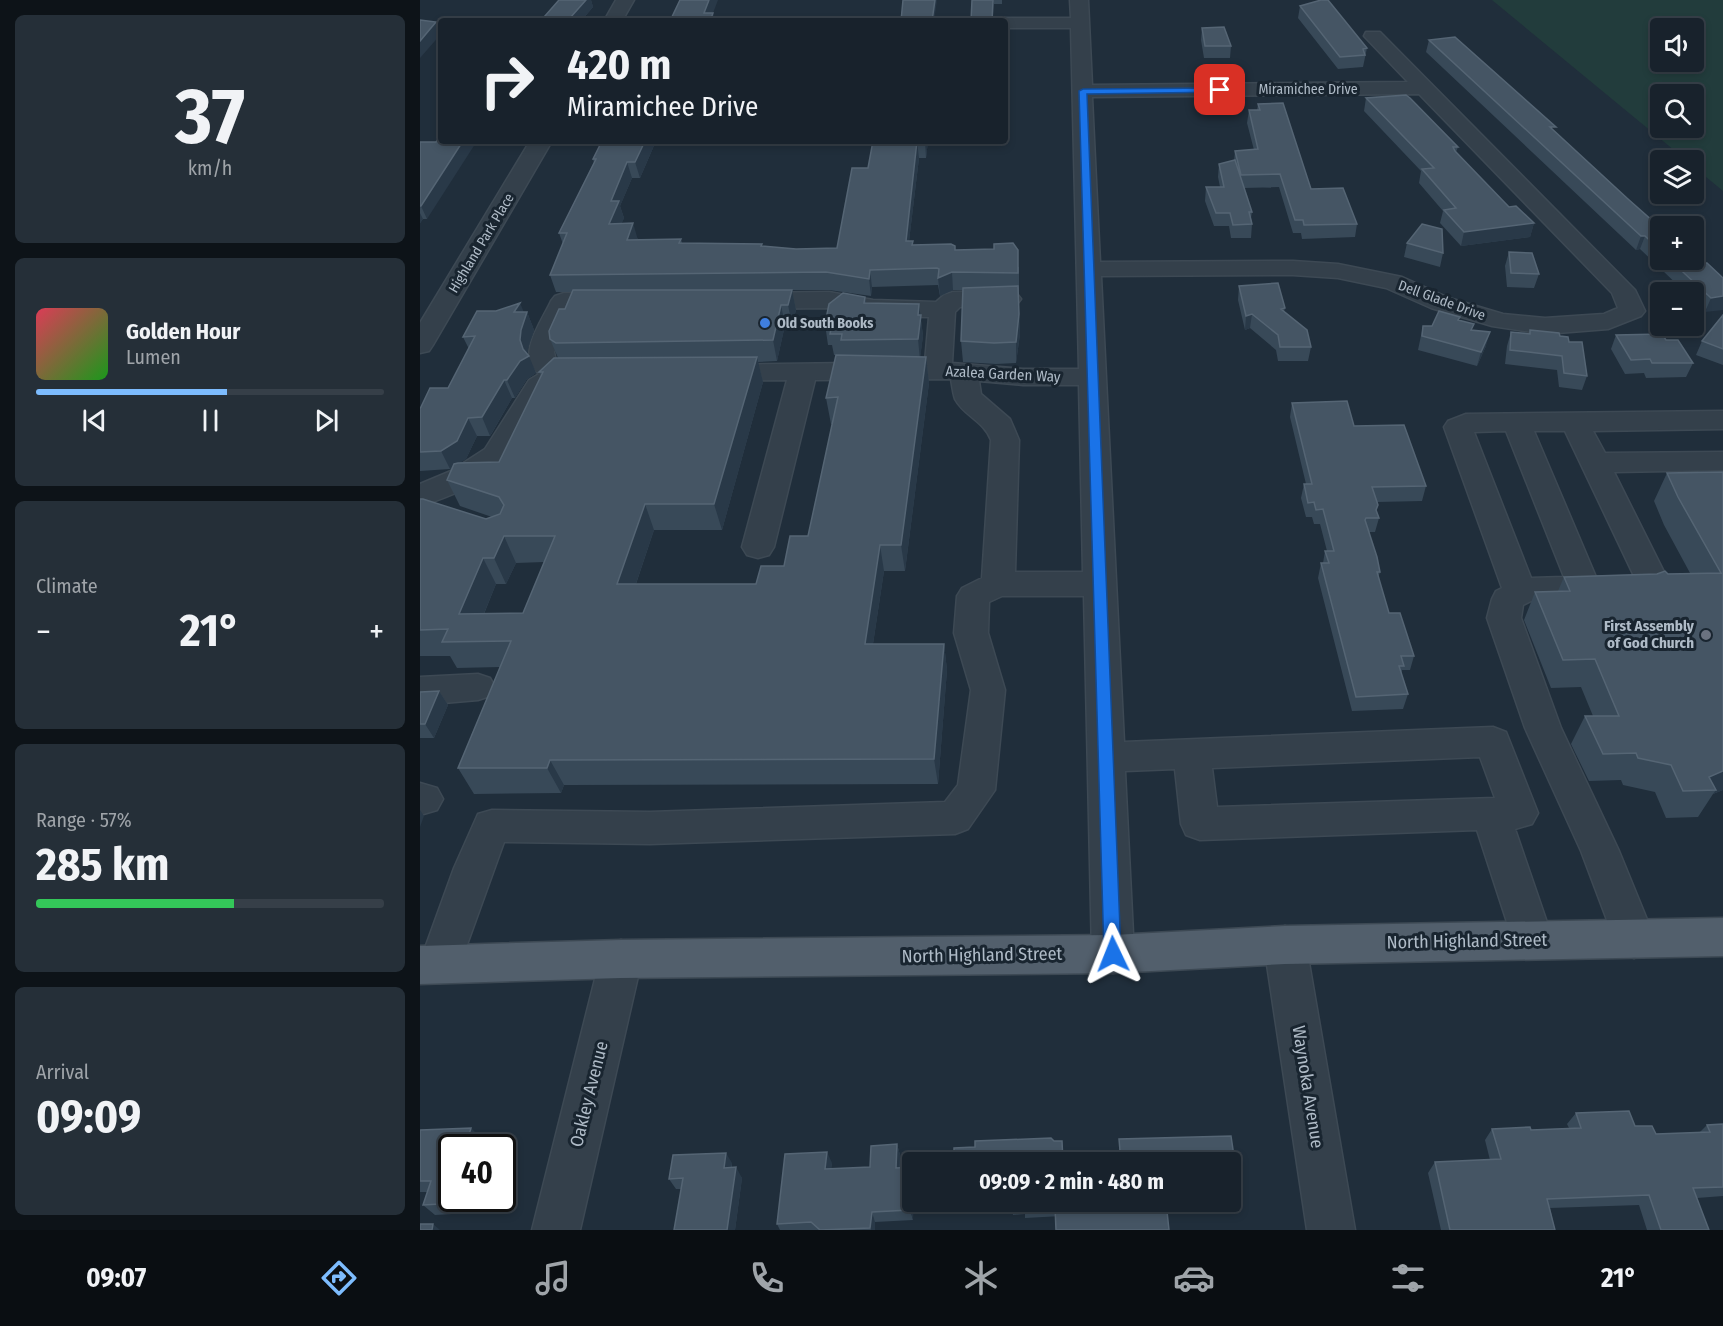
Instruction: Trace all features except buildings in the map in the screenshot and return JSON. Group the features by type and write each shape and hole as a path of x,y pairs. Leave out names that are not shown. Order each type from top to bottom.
{"main road":[{"name":"North Highland Street","path":"430,965 621,959 1113,954 1285,945 1723,937"}],"street":[{"path":"615,18 625,0"},
{"path":"1008,23 1079,12 1113,954"},
{"name":"Dell Glade Drive","path":"1088,269 1293,268 1338,271 1393,282 1440,303 1501,321 1545,326 1608,321 1632,311 1623,290 1373,36"},
{"name":"Miramichee Drive","path":"1083,91 1424,88"},
{"name":"Highland Park Place","path":"420,345 539,144"},
{"path":"725,301 829,300 873,308 942,310 953,300 1013,299"},
{"path":"557,374 543,364 541,352 564,302 633,301"},
{"name":"Azalea Garden Way","path":"942,310 951,372 1023,377 1092,377"},
{"path":"758,547 803,372"},
{"path":"686,373 951,372 968,397 1000,425 1005,440 998,584"},
{"path":"420,496 461,478 495,456 539,386 557,374 615,374"},
{"path":"1520,593 1458,428 1466,423 1723,420"},
{"path":"1516,422 1585,589"},
{"path":"1575,422 1652,580 1645,587 1525,590 1508,599 1504,618 1543,728 1600,851 1634,939"},
{"path":"1595,463 1723,461"},
{"path":"430,965 492,826 650,828 955,818 976,790 988,690 971,633 974,596 998,584 1100,584"},
{"path":"420,691 478,687"},
{"path":"1106,757 1493,742 1519,813 1200,824 1192,754"},
{"path":"1491,814 1532,940"},
{"name":"Waynoka Avenue","path":"1285,945 1331,1230"},
{"name":"Oakley Avenue","path":"556,1230 621,959"}],"green space":[{"path":"1492,0 1723,0 1723,191 1704,175 1704,150 1674,150 1659,138 1704,138 1704,84 1650,84 1650,130"}],"place":[{"name":"Old South Books","path":"765,323"},
{"name":"First Assembly of God Church","path":"1706,635"}],"route":[{"path":"1113,954 1083,91 1220,90"}]}
